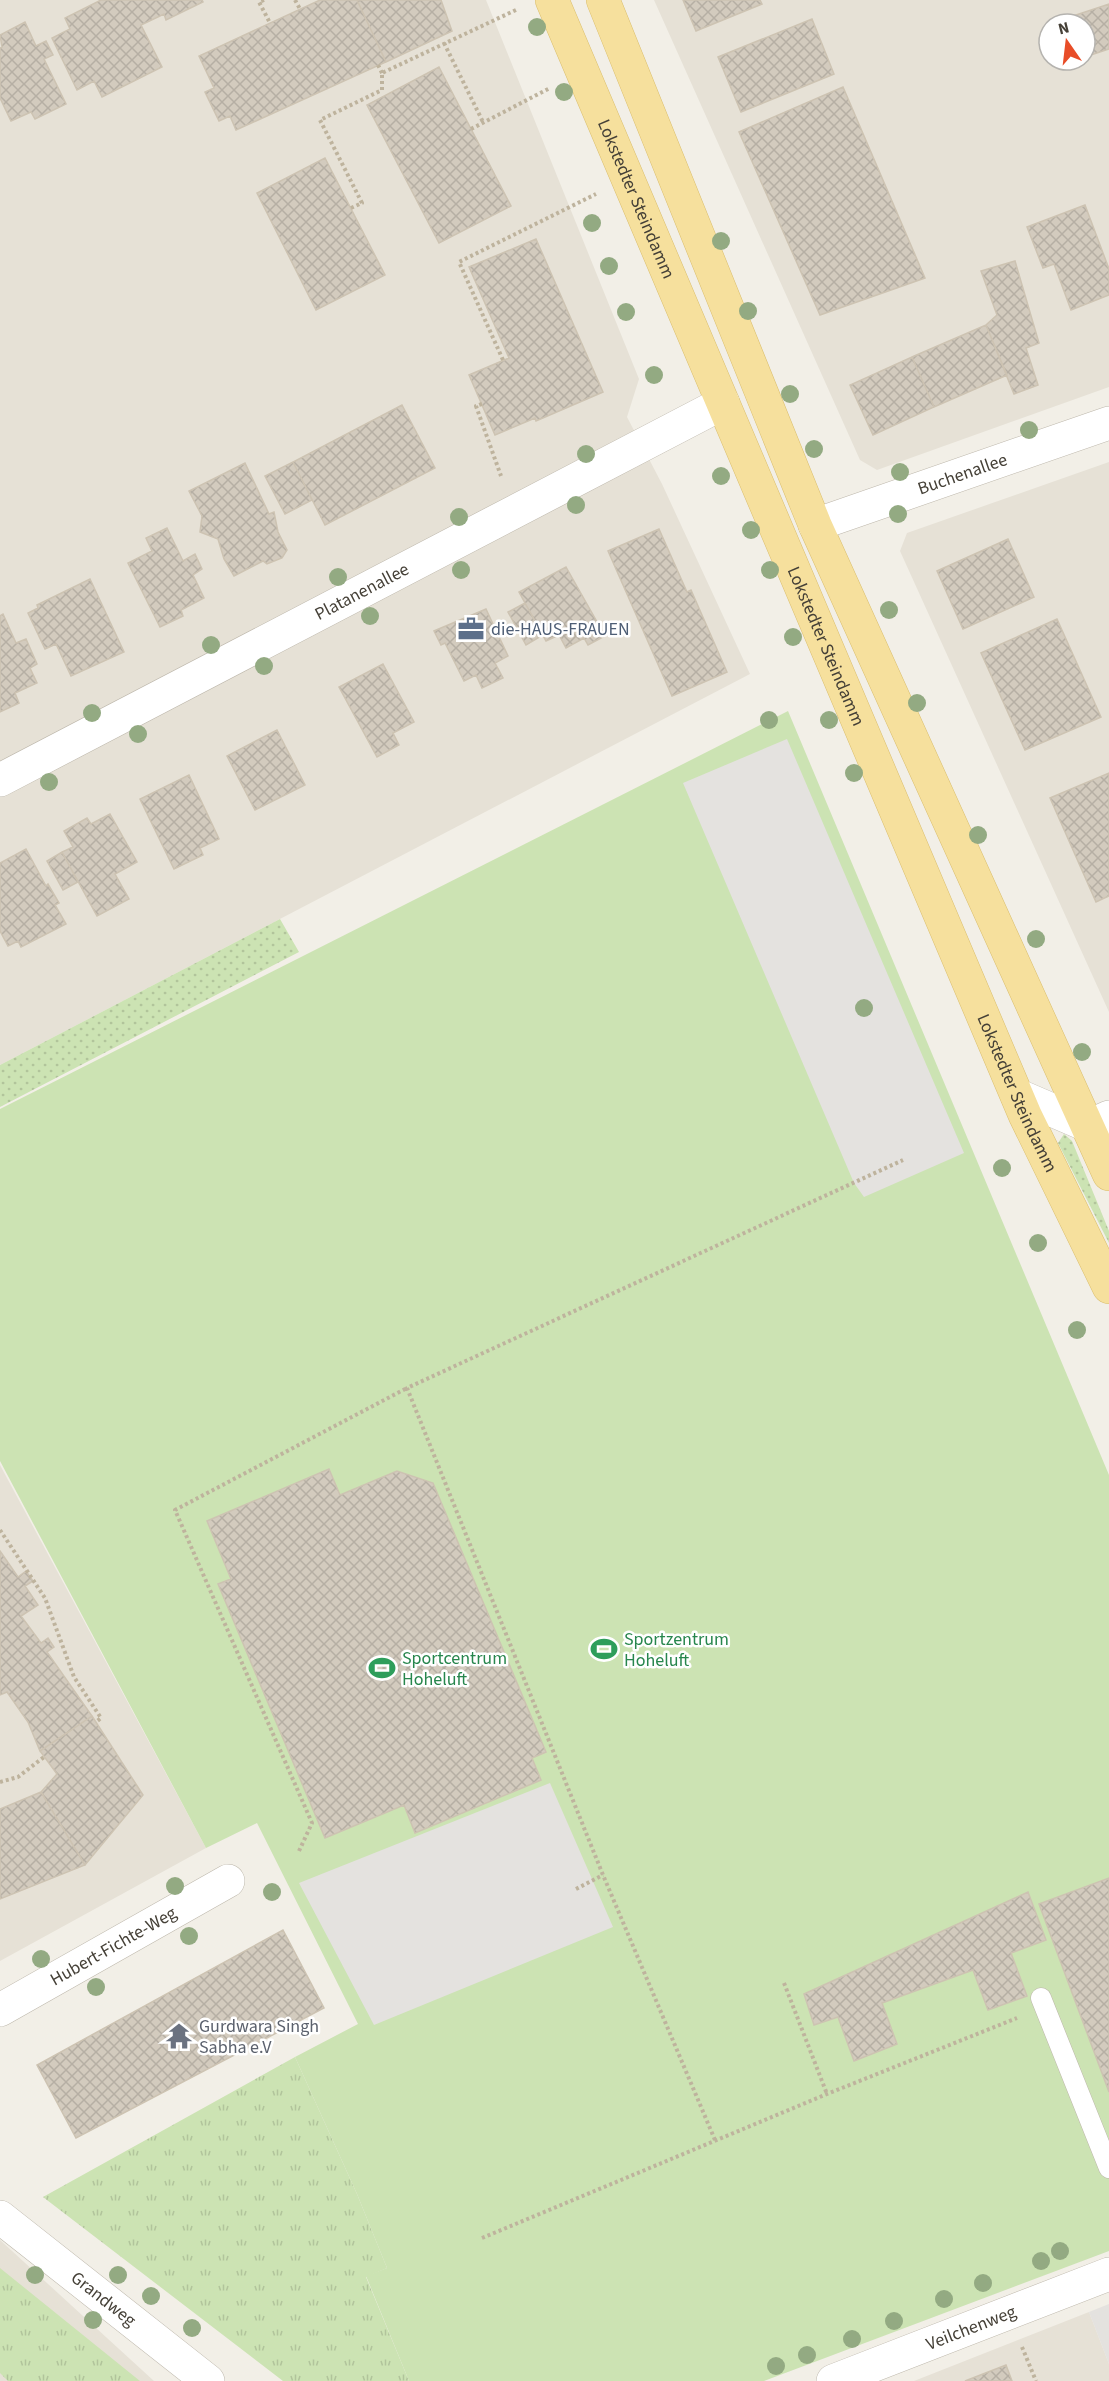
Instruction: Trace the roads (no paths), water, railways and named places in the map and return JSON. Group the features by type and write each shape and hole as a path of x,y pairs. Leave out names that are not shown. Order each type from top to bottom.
{"main road":[{"name":"Lokstedter Steindamm","path":"603,0 815,525 1099,1121 1109,1174"},
{"name":"Lokstedter Steindamm","path":"540,2 583,71 1017,1095 1109,1287"}],"street":[{"name":"Platanenallee","path":"0,780 723,403"},
{"name":"Buchenallee","path":"815,525 1109,423"},
{"path":"1017,1095 1099,1121"},
{"name":"Hubert-Fichte-Weg","path":"0,2010 228,1881"},
{"name":"Grandweg","path":"0,2217 208,2381"},
{"name":"Veilchenweg","path":"833,2381 1109,2274"}],"lane":[{"path":"1041,1998 1109,2168"}],"place":[{"name":"die-HAUS-FRAUEN","path":"471,629"},
{"name":"Sportzentrum Hoheluft","path":"604,1649"},
{"name":"Sportcentrum Hoheluft","path":"382,1668"},
{"name":"Gurdwara Singh Sabha e.V","path":"179,2036"}]}
